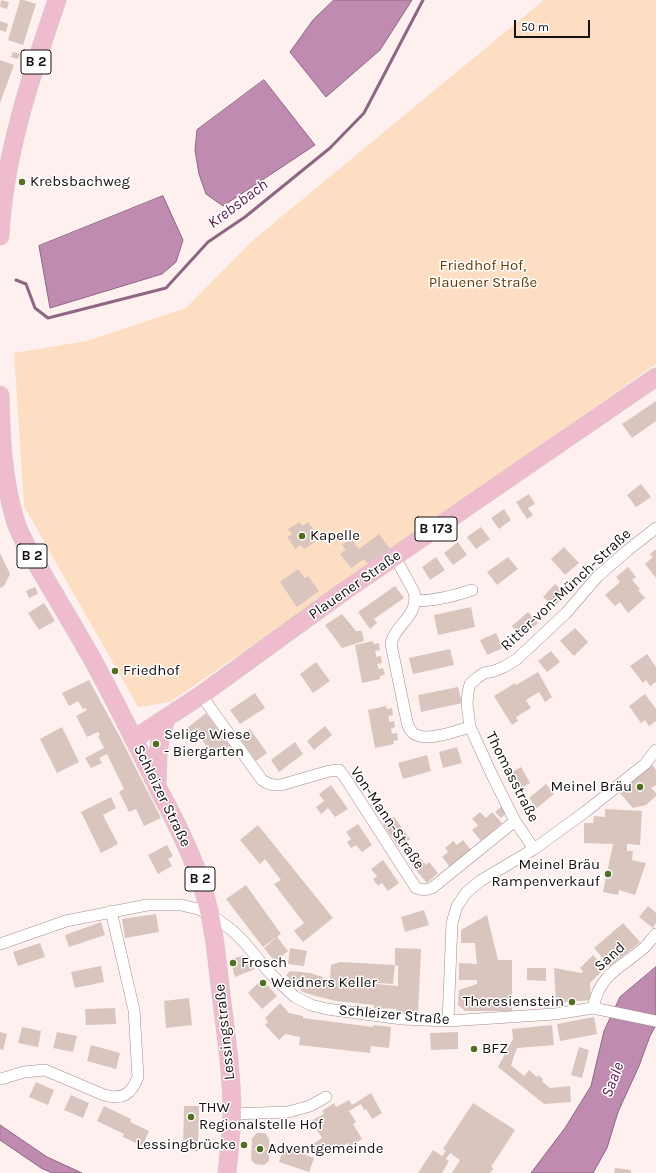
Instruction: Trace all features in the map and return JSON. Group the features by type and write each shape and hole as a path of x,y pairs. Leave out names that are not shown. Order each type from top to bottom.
{"main road":[{"name":"B 2","path":"0,236 7,176 19,125 33,72 57,0"},
{"name":"Plauener Straße","path":"134,739 201,695 326,605 656,377"},
{"name":"Schleizer Straße","path":"0,395 0,431 3,461 8,493 17,524 35,563 101,676 157,784 198,873 210,914"},
{"path":"157,784 160,740 166,718"},
{"name":"Lessingstraße","path":"210,914 216,950 232,1114 227,1173"}],"street":[{"name":"Ritter-von-Münch-Straße","path":"470,727 467,704 470,684 484,673 504,668 517,658 566,612 598,576 656,528"},
{"path":"395,557 414,592 415,601 439,599 472,590"},
{"name":"Thomasstraße","path":"415,601 408,617 394,634 391,644 409,728 420,736 429,737 470,727 515,820 534,849"},
{"name":"Von-Mann-Straße","path":"201,695 262,780 267,783 273,786 281,785 329,771 339,770 416,888 424,890 432,888 515,820"},
{"path":"448,1021 452,923 458,906 466,893 480,881 534,849 585,812 645,764 656,750"},
{"path":"0,944 66,921 147,905 182,905 210,914"},
{"path":"1,1079 24,1072 45,1070 104,1095 113,1097 128,1093 135,1087 138,1077 134,1010 111,911"},
{"name":"Schleizer Straße","path":"210,914 233,931 268,971 295,996 311,1005 327,1009 402,1019 448,1021 555,1014 598,1009"},
{"name":"Sand","path":"598,1009 597,992 606,979 612,972 646,946 656,934"},
{"path":"598,1009 656,1021"},
{"path":"232,1114 288,1112 310,1106 326,1097"}],"green space":[{"name":"Friedhof Hof, Plauener Straße","path":"544,0 656,0 656,364 385,555 170,702 138,707 24,506 14,353 87,341 186,308 252,241"}],"water":[{"path":"334,0 412,0 380,50 326,97 290,52 313,20"},
{"path":"264,80 315,145 223,206 206,194 199,174 195,150 197,130"},
{"path":"163,196 183,240 176,262 162,274 50,308 39,246"},
{"name":"Saale","path":"656,967 656,1025 618,1112 607,1148 593,1173 531,1173 565,1128 591,1086 604,1031 620,997"},
{"path":"0,1125 47,1157 82,1173 52,1173 41,1168 0,1140"}],"building":[{"path":"1,0 9,2 7,9 0,7"},
{"path":"20,0 36,4 23,45 8,40"},
{"path":"0,21 8,24 6,32 0,30"},
{"path":"13,52 20,54 18,59 11,57"},
{"path":"0,60 14,65 0,103"},
{"path":"656,401 656,421 632,438 622,424"},
{"path":"641,484 651,497 636,507 627,495"},
{"path":"529,494 535,504 528,508 533,515 527,519 516,502"},
{"path":"504,509 511,520 499,529 491,518"},
{"name":"Kapelle","path":"300,522 302,526 308,522 317,534 312,537 315,542 304,549 301,545 295,549 287,537 292,534 288,529"},
{"path":"481,527 490,539 476,549 467,537"},
{"path":"379,534 390,549 369,565 364,559 351,568 340,554 346,550 342,545 351,539 359,549"},
{"path":"458,542 467,555 453,565 444,553"},
{"path":"564,547 579,563 565,575 551,559"},
{"path":"656,549 656,578 645,564 653,557 650,554"},
{"path":"0,553 10,574 4,586 0,588"},
{"path":"436,557 445,570 430,580 422,567"},
{"path":"508,557 518,569 497,585 487,572"},
{"path":"628,567 636,577 632,580 640,589 638,590 645,598 628,613 620,602 615,606 605,595 620,582 616,577"},
{"path":"298,569 305,578 308,576 319,591 297,607 280,582"},
{"path":"555,584 566,594 554,607 543,597"},
{"path":"395,586 404,598 374,619 377,623 370,629 358,612"},
{"path":"35,587 38,594 29,598 26,591"},
{"path":"44,603 55,621 39,630 28,613"},
{"path":"471,607 475,627 438,635 434,615"},
{"path":"528,612 538,623 522,638 512,626"},
{"path":"342,614 356,631 362,631 364,641 342,648 325,625"},
{"path":"575,628 588,642 574,656 560,641"},
{"path":"496,633 503,648 487,655 480,640"},
{"path":"373,641 374,644 379,643 380,650 375,651 376,657 381,656 382,663 377,664 379,669 383,668 385,675 380,676 380,679 362,683 355,645"},
{"path":"450,649 454,665 413,674 409,658"},
{"path":"551,651 560,662 547,672 538,661"},
{"path":"647,654 656,667 656,682 650,686 646,680 643,683 630,666"},
{"path":"316,662 330,681 313,693 300,674"},
{"path":"538,672 552,697 545,702 539,692 526,700 531,708 516,717 518,721 512,725 494,696 515,683 516,685"},
{"path":"89,680 161,818 144,826 136,809 129,812 119,792 124,789 107,754 99,758 102,763 91,768 85,758 104,748 98,736 100,735 98,732 87,737 76,716 87,710 85,708 83,709 78,701 69,706 62,693"},
{"path":"458,687 462,703 421,712 418,695"},
{"path":"255,693 265,708 240,724 230,710"},
{"path":"645,694 656,709 656,721 649,726 645,720 641,723 629,706"},
{"path":"386,706 387,709 392,708 393,715 388,716 389,722 394,721 395,727 391,729 392,734 397,733 398,740 393,741 394,744 375,748 368,710"},
{"path":"206,713 230,746 214,755 201,739 195,742 186,729"},
{"path":"325,726 332,735 314,750 307,741"},
{"path":"62,727 79,762 57,773 40,739"},
{"path":"250,729 267,753 256,761 239,737"},
{"path":"295,742 303,754 279,772 271,760"},
{"path":"457,747 462,763 443,768 439,752"},
{"path":"427,755 431,771 403,779 398,763"},
{"name":"Meinel Bräu","path":"652,765 656,770 656,785 651,788 656,793 656,796 646,805 633,808 619,792"},
{"path":"521,767 530,783 515,791 506,775"},
{"path":"546,784 554,794 537,808 529,798"},
{"path":"331,785 348,809 335,817 328,808 321,814 316,807 324,801 319,794"},
{"path":"111,797 116,808 103,815 118,844 101,853 81,812"},
{"path":"503,805 507,813 501,818 495,812"},
{"path":"605,809 642,811 640,845 627,844 627,851 633,851 632,860 646,863 635,895 619,890 618,895 603,892 613,844 584,843 584,823 593,823 594,816 605,817"},
{"path":"480,812 486,818 492,812 502,823 481,841 472,830 478,825 472,819"},
{"path":"394,817 410,839 399,847 383,825"},
{"path":"358,824 372,845 362,852 356,845 351,848 347,842 351,839 346,832"},
{"path":"258,825 333,918 303,942 294,931 304,923 274,884 281,880 265,859 260,864 240,840"},
{"path":"463,840 471,850 450,867 442,857 448,852 445,848 453,841 457,845"},
{"path":"167,845 173,856 168,859 172,866 158,874 148,855"},
{"path":"419,857 426,865 429,862 438,873 427,883 411,864"},
{"path":"383,860 399,883 388,891 382,883 378,886 373,879 377,876 371,869"},
{"path":"246,885 281,934 263,947 226,899"},
{"path":"648,906 656,913 656,923 653,928 639,917"},
{"path":"424,910 429,925 405,932 401,917"},
{"path":"156,914 159,932 125,938 122,919"},
{"path":"487,915 498,960 512,960 512,1011 465,1011 458,1005 459,990 477,984 477,980 459,980 459,963 477,964 475,943 461,943 461,930"},
{"path":"101,922 105,935 69,947 65,935"},
{"path":"623,923 640,942 610,967 594,948"},
{"path":"277,937 288,951 275,962 264,948"},
{"path":"40,943 45,957 18,966 13,952"},
{"path":"290,948 307,951 304,966 288,964"},
{"path":"395,948 421,949 418,1013 397,1012 396,1009 374,1008 374,1005 336,1001 316,996 303,992 286,975 290,971 310,973 330,980 331,965 340,962 395,965","holes":["395,965 398,966 398,986 332,980 393,984"]},
{"path":"593,955 605,968 590,983 591,1000 556,1003 554,968 582,973 583,971 580,968"},
{"path":"243,956 255,969 235,977 230,959"},
{"path":"101,966 104,982 75,988 71,972"},
{"path":"527,968 546,968 546,981 527,980"},
{"path":"262,979 277,996 262,1009 248,993"},
{"path":"189,998 192,1025 166,1028 164,1001"},
{"path":"280,1003 289,1013 303,1016 303,1018 373,1027 373,1025 391,1027 389,1048 371,1046 370,1053 299,1045 300,1037 285,1034 279,1040 265,1025 268,1022 265,1018"},
{"path":"115,1008 116,1024 86,1025 85,1009"},
{"path":"594,1017 597,1034 560,1041 557,1024"},
{"path":"552,1025 554,1045 517,1048 511,1065 524,1076 529,1070 537,1077 538,1075 550,1088 570,1086 571,1102 544,1104 498,1067 513,1039 512,1029"},
{"path":"22,1027 41,1031 38,1047 18,1043"},
{"path":"0,1032 7,1034 3,1050 0,1049"},
{"path":"57,1032 77,1036 73,1052 53,1048"},
{"path":"458,1032 458,1049 431,1050 430,1033"},
{"path":"91,1045 120,1053 116,1069 87,1061"},
{"path":"579,1047 589,1050 582,1078 571,1075"},
{"path":"36,1082 54,1090 48,1105 29,1097"},
{"path":"371,1093 382,1113 372,1119 361,1104 349,1111 356,1122 353,1124 362,1139 350,1146 348,1143 334,1151 331,1146 315,1155 310,1146 322,1138 311,1121 324,1114 322,1111 334,1103 336,1107 349,1100 352,1105"},
{"path":"71,1095 89,1103 83,1118 64,1110"},
{"path":"473,1103 515,1130 491,1167 494,1168 490,1173 452,1173 460,1160 450,1153 446,1159 449,1161 442,1173 418,1173 433,1150 442,1156 446,1151 443,1149"},
{"path":"104,1106 131,1119 130,1122 149,1131 142,1146 123,1137 124,1134 97,1121"},
{"path":"184,1106 199,1106 198,1151 183,1150"},
{"name":"Adventgemeinde","path":"257,1133 265,1133 269,1139 269,1161 264,1165 255,1164 251,1160 252,1138"},
{"path":"284,1147 314,1158 309,1172 279,1162"},
{"path":"615,1168 631,1170 631,1173 614,1173"}],"waterway":[{"name":"Krebsbach","path":"16,280 26,284 35,308 48,318 166,288 208,242 245,217 330,148 364,113 423,0"}],"place":[{"name":"Krebsbachweg","path":"22,182"},
{"name":"Kapelle","path":"302,536"},
{"name":"Friedhof","path":"115,671"},
{"name":"Selige Wiese - Biergarten","path":"156,744"},
{"name":"Meinel Bräu","path":"640,787"},
{"name":"Meinel Bräu Rampenverkauf","path":"608,874"},
{"name":"Frosch","path":"233,963"},
{"name":"Weidners Keller","path":"263,983"},
{"name":"Theresienstein","path":"572,1002"},
{"name":"BFZ","path":"474,1049"},
{"name":"THW Regionalstelle Hof","path":"191,1117"},
{"name":"Lessingbrücke","path":"244,1145"},
{"name":"Adventgemeinde","path":"260,1149"}]}
